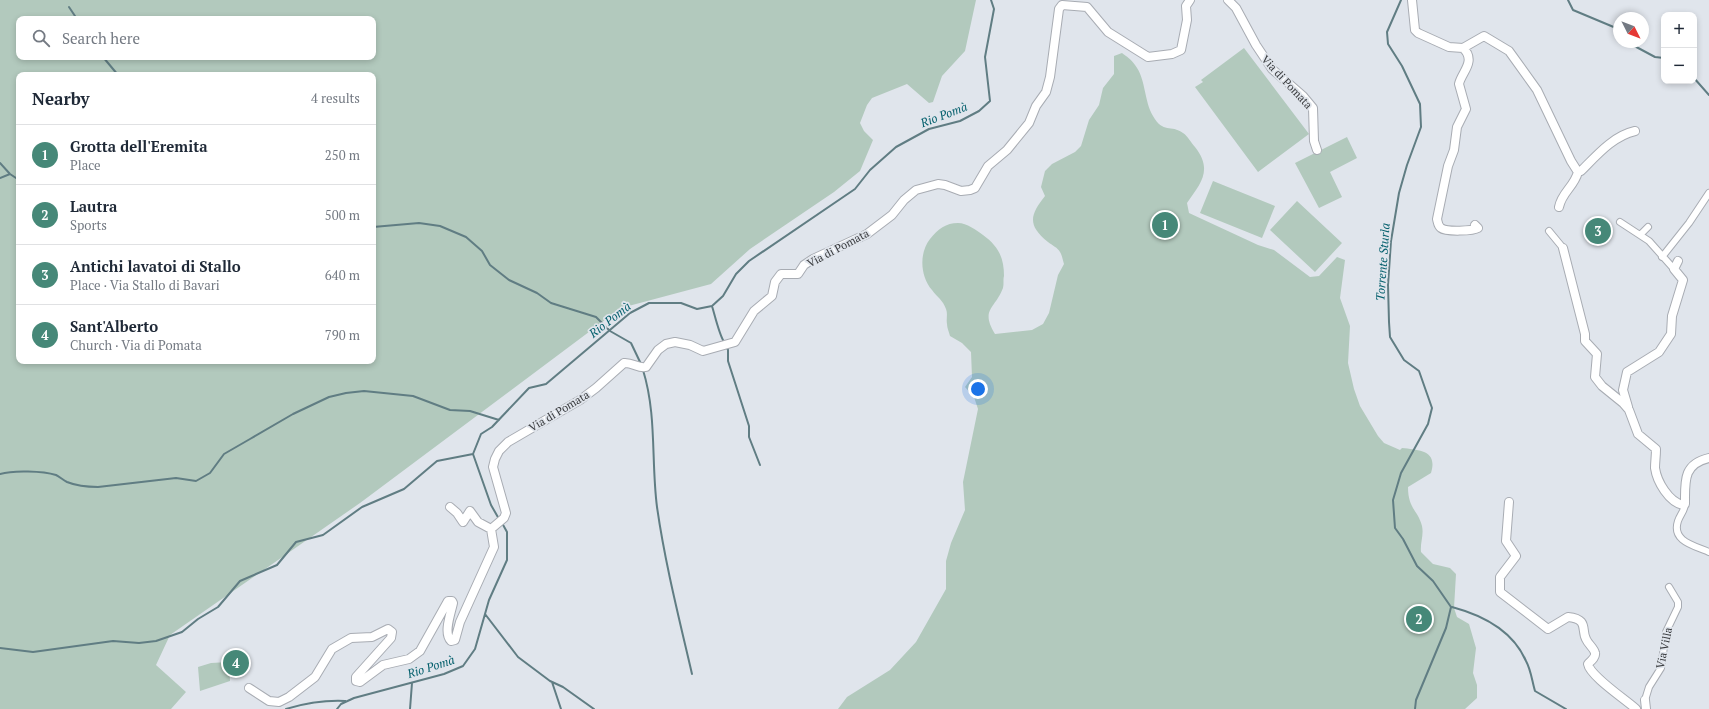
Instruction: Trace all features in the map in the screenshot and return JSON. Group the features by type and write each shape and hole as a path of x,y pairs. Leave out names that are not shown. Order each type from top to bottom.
{"street":[{"name":"Via di Pomata","path":"493,527 504,518 506,510 493,467 496,455 508,442 580,400 624,363 646,367 658,350 666,344 675,342 690,345 700,351 719,348 732,343 738,339 754,311 772,296 775,282 781,274 798,274 804,265 814,259 867,234 892,216 908,196 921,188 945,184 961,191 975,188 988,166 1008,150 1025,129 1038,102 1046,92 1050,77 1059,9 1062,6 1087,7 1108,32 1148,57 1172,54 1181,50 1187,20 1186,4 1190,0"},
{"name":"Via di Pomata","path":"1228,0 1236,8 1256,45 1272,69 1303,96 1313,108 1314,141 1317,150"},
{"path":"1412,0 1416,32 1449,47 1463,48 1484,36 1510,51 1537,90 1578,172 1575,182 1563,196 1559,207"},
{"path":"1463,48 1466,52 1469,65 1459,84 1466,109 1457,127 1454,150 1448,166 1437,219 1439,225 1445,229 1473,230 1478,228 1476,225"},
{"path":"1578,172 1619,137 1635,131"},
{"path":"1662,257 1685,228 1709,193"},
{"path":"1620,222 1641,234 1656,248 1662,257 1683,280 1672,316 1671,334 1659,352 1627,372 1623,390 1628,410 1638,434 1656,449 1655,466 1662,486 1676,502 1683,505 1685,504"},
{"path":"1641,234 1648,227"},
{"path":"1549,230 1563,248 1569,277 1582,323 1585,341 1597,354 1595,377 1628,410"},
{"path":"1674,269 1678,262"},
{"path":"1709,458 1696,462 1688,472 1685,480 1685,504 1677,525 1679,536 1683,541 1709,552"},
{"path":"1509,502 1506,541 1516,556 1501,575 1500,591 1548,628 1568,618 1580,622 1585,627 1585,638 1595,653 1594,657 1588,664 1589,667 1596,675 1636,709"},
{"path":"249,688 269,701 279,702 284,700 315,677 332,649 351,638 372,637 388,629 392,632 391,638 356,677 356,681 360,682 383,665 409,659 420,651 440,616 444,605 448,601 452,601 453,603 448,625 449,638 451,641 455,640 460,622 494,546 493,527 478,522 469,511 463,522 457,513 450,508"},
{"name":"Via Villa","path":"1646,709 1644,700 1649,688 1661,668 1666,632 1678,607 1678,602 1669,587"}],"green space":[{"path":"0,0 976,0 965,51 942,76 933,102 929,103 907,84 872,98 867,105 860,123 864,131 873,140 860,171 834,192 750,249 711,284 621,308 360,503 170,635 156,665 186,692 171,709 0,709"},
{"path":"1244,48 1309,134 1258,172 1195,87 1203,82 1201,80"},
{"path":"1122,53 1132,61 1139,71 1150,110 1157,122 1164,127 1179,130 1185,134 1200,155 1204,170 1203,176 1197,189 1187,203 1189,213 1258,245 1274,250 1310,277 1319,276 1337,257 1345,260 1340,298 1350,326 1348,363 1354,389 1360,406 1378,436 1384,443 1400,450 1402,448 1426,453 1432,460 1431,473 1408,487 1408,494 1411,505 1422,526 1423,533 1421,552 1433,564 1450,568 1456,574 1454,608 1457,617 1469,624 1476,648 1473,673 1477,685 1477,698 1465,709 838,709 847,697 890,670 916,642 946,589 946,561 951,543 965,510 963,482 978,409 974,397 965,387 972,377 971,352 962,343 950,336 947,327 947,313 945,306 932,290 925,278 922,264 926,245 936,232 942,227 950,224 961,223 968,225 977,231 993,243 999,252 1003,263 1003,288 989,314 991,326 995,334 1032,330 1043,324 1049,313 1058,275 1064,264 1059,251 1041,236 1034,225 1034,214 1045,196 1041,187 1045,171 1052,164 1075,152 1081,146 1089,120 1099,105 1103,88 1114,74 1114,56"},
{"path":"1347,137 1357,158 1330,172 1342,197 1319,208 1295,163"},
{"path":"1213,181 1275,206 1262,238 1200,213"},
{"path":"1297,201 1342,243 1315,272 1270,230"},
{"path":"229,662 230,681 200,691 198,667 211,663"}],"waterway":[{"name":"Rio Pomà","path":"499,519 491,505 473,454 481,434 492,427 529,388 546,384 630,313 649,303 681,303 697,309 712,306 723,296 736,274 749,261 855,189 870,170 896,147 929,129 960,121 979,111 990,101 985,57 994,9 991,0"},
{"name":"Torrente Sturla","path":"1401,0 1387,32 1388,44 1402,66 1420,104 1421,127 1407,165 1399,193 1391,241 1388,285 1390,337 1404,360 1419,371 1432,408 1428,424 1401,473 1393,500 1395,528 1403,539 1417,566 1433,581 1451,607 1446,628 1416,700 1415,709"},
{"path":"1568,0 1573,10 1613,27"},
{"path":"69,7 75,16"},
{"path":"1638,48 1655,57 1661,58"},
{"path":"106,60 116,72"},
{"path":"1697,81 1709,95"},
{"path":"0,163 16,178"},
{"path":"0,178 10,174"},
{"path":"376,227 419,223 440,226 466,237 482,251 490,265 509,280 537,293 551,303 596,317 610,331 631,343 641,364"},
{"path":"712,306 724,342"},
{"path":"726,346 728,350 728,361 749,426 749,437 760,465"},
{"path":"643,370 652,421 655,490 660,528 692,674"},
{"path":"0,474 20,472 44,473 56,475 67,482 82,486 94,487 176,478 196,481 210,473 224,454 293,414 329,397 364,391 413,396 450,410 470,411 499,420"},
{"path":"0,648 33,652 113,641 139,643 156,641 182,632 198,619 218,607 240,581 277,565 296,542 323,535 362,507 404,489 437,461 473,454"},
{"name":"Rio Pomà","path":"337,709 341,704 354,698 444,674 463,666 475,649 489,600 507,560 507,532 502,523"},
{"path":"1452,607 1463,610 1485,620 1505,633 1520,650 1528,664 1535,691 1566,709"},
{"path":"485,614 518,657 550,681 563,687 594,709"},
{"path":"552,682 561,709"},
{"path":"410,709 412,683"},
{"path":"286,709 315,702 345,701"}],"place":[{"name":"Grotta dell'Eremita","path":"1165,225"},
{"name":"Antichi lavatoi di Stallo","path":"1598,231"},
{"name":"Lautra","path":"1419,619"},
{"name":"Sant'Alberto","path":"236,663"}]}
